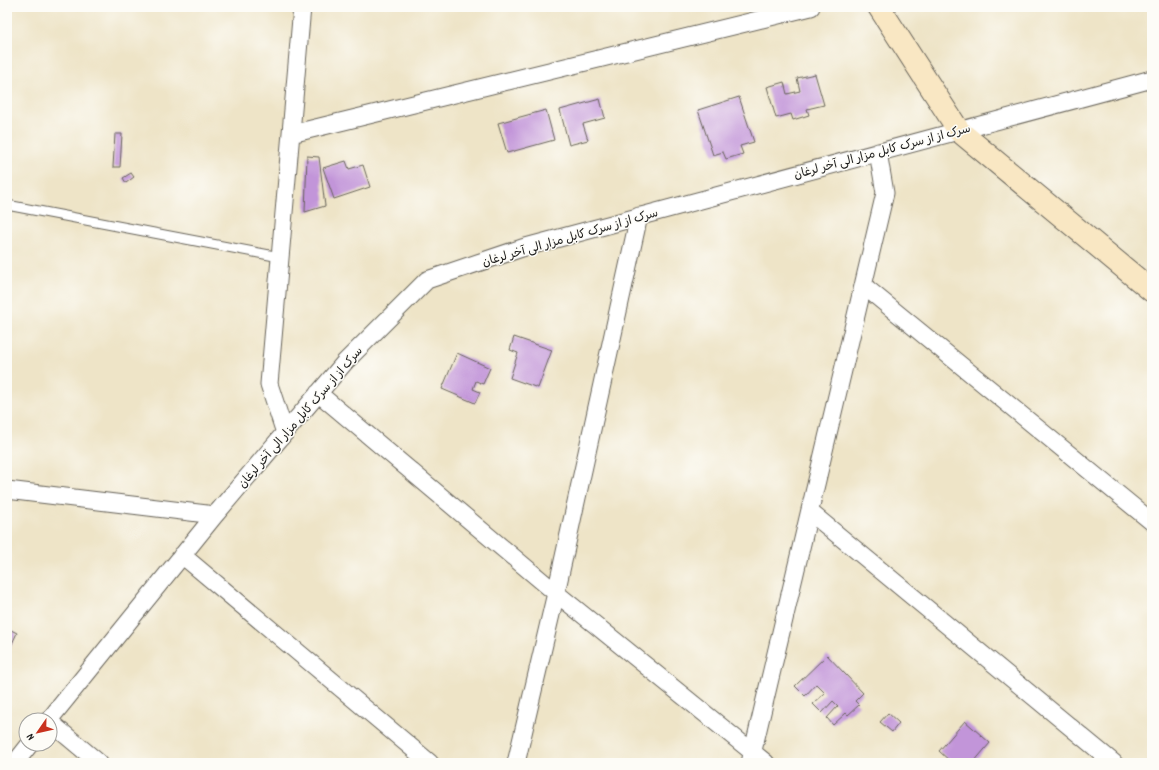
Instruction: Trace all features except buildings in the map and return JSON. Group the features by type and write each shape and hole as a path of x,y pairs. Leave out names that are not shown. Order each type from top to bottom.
{"street":[{"path":"285,433 269,384 302,7"},
{"path":"291,134 811,7"},
{"path":"879,7 959,131 1152,291"},
{"name":"سرک از از سرک کابل مزار الی آخر لرغان","path":"57,712 215,515 318,393 345,362 427,280 522,248 1152,79"},
{"path":"752,758 885,193 878,152"},
{"path":"516,763 556,593 638,216"},
{"path":"864,286 1152,522"},
{"path":"318,393 752,758 766,763"},
{"path":"7,490 215,515"},
{"path":"810,512 1114,763"},
{"path":"182,556 430,763"},
{"path":"58,728 99,763"},
{"path":"15,763 24,752"}],"lane":[{"path":"7,205 280,257"}]}
